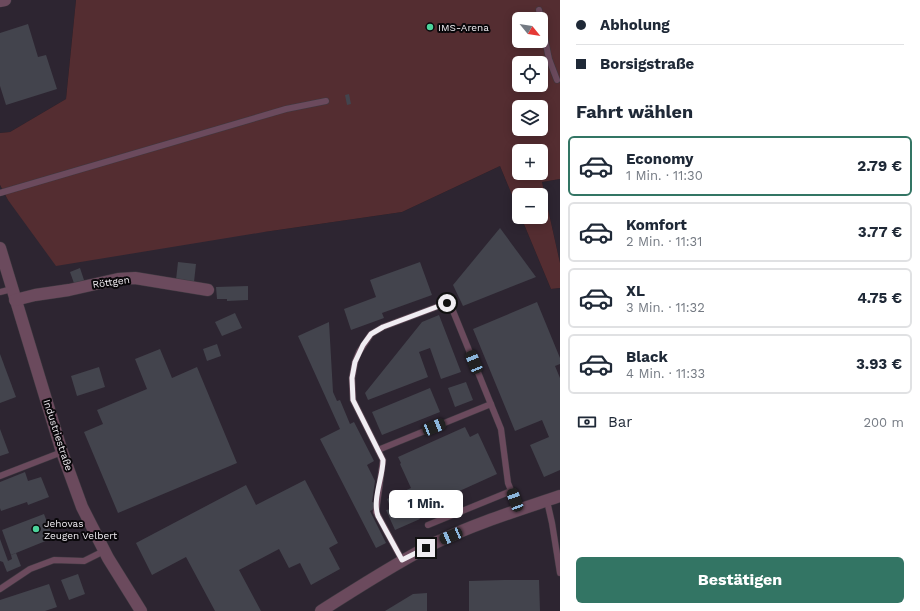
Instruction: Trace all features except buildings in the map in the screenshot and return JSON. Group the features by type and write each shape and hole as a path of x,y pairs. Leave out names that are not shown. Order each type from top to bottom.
{"street":[{"path":"0,1 5,0"},
{"name":"Industriestraße","path":"0,248 62,452 82,506 104,551 141,611"},
{"name":"Röttgen","path":"14,295 35,295 69,290 118,279 135,278 208,290"},
{"path":"321,611 402,560 438,541 518,510 560,496"}],"lane":[{"path":"539,10 549,59 557,80"},
{"path":"0,193 286,109 326,101"},
{"path":"0,292 14,295"},
{"path":"402,560 376,512 383,460 353,400 352,378 355,362 363,345 371,334 383,327 447,303 451,306 501,429 508,483 518,510"},
{"path":"378,450 491,404"},
{"path":"0,476 62,452"},
{"path":"428,525 511,491"},
{"path":"547,501 560,574"},
{"path":"0,589 30,569 54,560 84,561 104,551"}],"shaded area":[{"path":"0,0 76,0 66,99 10,132 0,133"},
{"path":"76,0 560,0 560,179 542,182 543,188 512,188 512,195 500,166 402,212 264,232 56,266 8,200 0,185 0,133 10,132 66,99"},
{"path":"500,166 512,195 512,224 524,224 551,289 560,288 560,611 0,611 0,185 8,200 264,232 402,212"},
{"path":"560,179 560,263 548,209 548,188 543,188 542,182"},
{"path":"548,209 560,263 560,288 551,289 524,224 548,224"}],"place":[{"name":"IMS-Arena","path":"430,27"},
{"name":"Jehovas Zeugen Velbert","path":"36,529"}],"route":[{"path":"426,548 402,560 376,512 383,460 353,400 352,378 355,362 359,352 371,334 383,327 447,303"}]}
